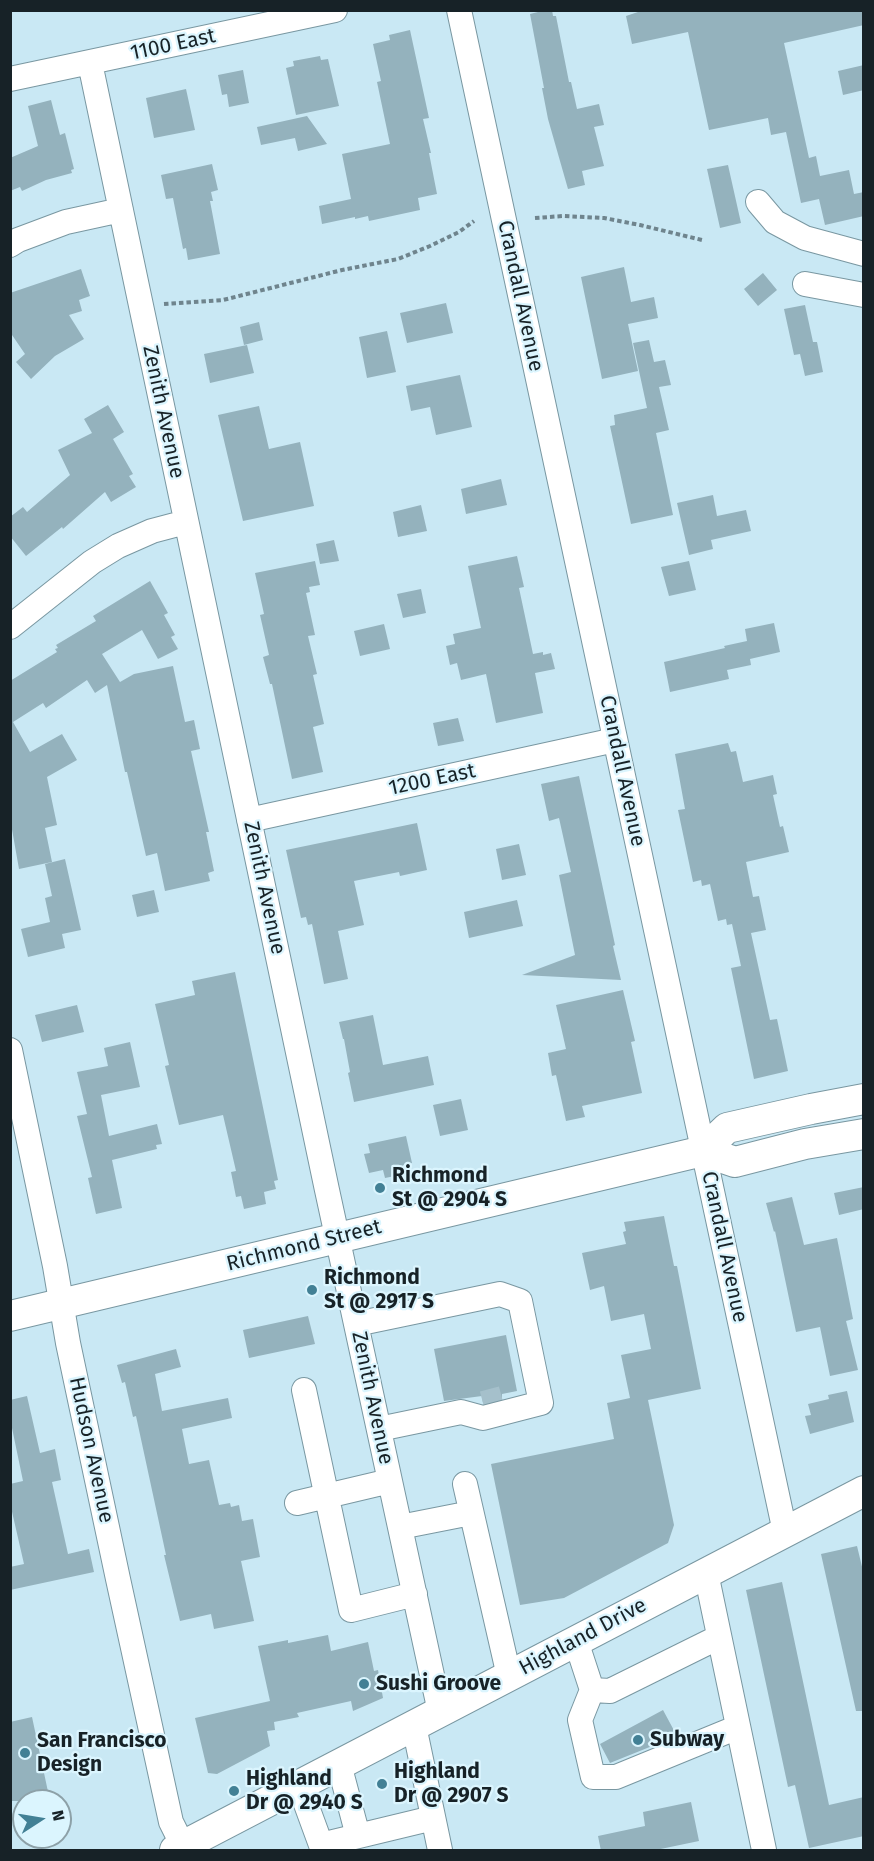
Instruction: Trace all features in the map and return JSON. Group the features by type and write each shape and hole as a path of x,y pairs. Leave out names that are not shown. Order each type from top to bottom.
{"main road":[{"path":"864,1099 727,1128 703,1151 735,1162 805,1144 864,1134"},
{"name":"Richmond Street","path":"10,1316 703,1151"},
{"name":"Highland Drive","path":"179,1848 864,1491"}],"street":[{"name":"1100 East","path":"10,80 335,10"},
{"name":"Crandall Avenue","path":"459,10 785,1532"},
{"name":"Zenith Avenue","path":"90,63 440,1712"},
{"path":"758,202 775,222 806,238 864,254"},
{"path":"10,245 66,222 121,210"},
{"path":"805,284 864,295"},
{"path":"10,627 92,562 118,546 152,531 186,522"},
{"name":"1200 East","path":"249,820 615,740"},
{"name":"Hudson Avenue","path":"10,1050 106,1523 171,1822 179,1848"},
{"path":"356,1324 500,1294 520,1301 541,1403 468,1406 461,1412"},
{"path":"304,1390 351,1610 415,1594"},
{"path":"379,1430 461,1412 483,1418 502,1403"},
{"path":"297,1503 390,1481"},
{"path":"465,1484 509,1676"},
{"path":"400,1527 471,1513"},
{"path":"706,1573 764,1851"},
{"path":"592,1690 610,1691 719,1637"},
{"path":"576,1641 592,1690 580,1720 593,1777 616,1777 738,1727"},
{"path":"414,1726 440,1851"},
{"path":"339,1764 358,1836"},
{"path":"299,1785 321,1845 433,1818"}],"path":[{"path":"535,218 563,216 604,218 702,240"},
{"path":"163,304 223,300 342,270 398,259 459,232 474,221"}],"building":[{"path":"552,10 553,16 556,16 569,82 571,82 577,109 599,104 604,125 594,127 604,166 582,171 585,185 568,189 548,119 530,14"},
{"path":"644,10 864,10 864,25 784,43 809,158 816,156 820,176 849,170 854,194 864,192 864,216 825,225 819,199 801,203 786,132 771,135 768,118 709,130 688,32 632,44 626,16"},
{"path":"410,30 429,118 423,119 437,194 418,198 420,210 369,221 368,216 322,224 319,206 351,199 342,154 390,144 377,82 381,81 373,44 390,40 389,35"},
{"path":"320,56 321,60 328,59 339,106 296,115 286,68 294,66 293,61"},
{"path":"864,65 864,90 843,95 838,71"},
{"path":"243,70 249,103 229,107 227,94 222,95 218,75"},
{"path":"186,89 195,130 154,138 146,98"},
{"path":"51,100 60,135 65,133 74,169 71,170 72,173 46,180 22,191 20,187 10,191 10,158 38,146 28,106"},
{"path":"307,116 327,144 298,151 295,138 261,145 257,127"},
{"path":"212,164 218,190 211,192 213,201 210,201 220,254 188,260 186,248 183,249 173,198 166,199 161,175"},
{"path":"728,165 741,223 720,228 707,169"},
{"path":"624,267 631,302 654,297 658,318 628,324 638,371 602,379 581,277"},
{"path":"81,269 90,296 79,300 82,311 69,315 84,339 55,356 31,379 16,362 25,354 10,332 10,293"},
{"path":"763,273 777,290 758,306 744,289"},
{"path":"446,303 453,333 407,343 400,313"},
{"path":"805,305 813,342 817,342 823,372 805,376 800,354 794,355 784,309"},
{"path":"259,322 263,340 244,345 240,327"},
{"path":"387,331 396,372 367,378 359,337"},
{"path":"649,340 654,362 665,360 671,385 659,387 669,430 656,433 673,515 631,524 610,426 615,425 614,415 647,408 633,343"},
{"path":"247,345 254,373 210,383 204,354"},
{"path":"460,375 472,427 436,435 430,407 411,411 406,386"},
{"path":"108,405 124,432 113,439 133,474 129,476 136,487 111,502 105,492 63,529 62,527 26,556 10,536 10,517 23,507 27,512 70,475 58,450 92,433 84,419"},
{"path":"259,406 269,449 300,442 314,506 243,521 218,415"},
{"path":"501,479 507,505 466,514 461,489"},
{"path":"713,495 717,516 746,510 751,531 711,540 713,549 689,555 677,503"},
{"path":"421,505 427,531 398,537 393,512"},
{"path":"334,540 339,561 320,564 316,544"},
{"path":"517,556 524,587 519,588 533,654 551,653 555,669 535,673 543,713 496,723 486,674 461,680 457,663 450,665 446,646 455,644 453,634 481,628 468,566"},
{"path":"315,561 320,585 309,587 310,592 306,593 315,635 308,636 317,674 313,675 324,724 313,727 323,772 292,779 272,684 270,684 263,657 269,655 260,615 264,614 255,573"},
{"path":"689,561 696,590 669,596 661,567"},
{"path":"150,581 168,613 164,615 175,635 171,637 178,649 158,659 142,630 102,654 120,682 134,674 173,666 185,722 194,720 200,749 191,751 209,832 206,832 214,871 208,873 210,881 165,891 157,853 146,856 107,685 95,693 87,680 46,708 43,703 13,722 30,752 62,734 77,760 47,777 57,825 45,828 52,862 19,869 10,818 10,681 57,652 56,645 96,621 93,616"},
{"path":"421,589 426,613 403,618 397,594"},
{"path":"774,623 780,652 750,659 751,665 727,670 729,679 670,692 664,662 747,641 745,629"},
{"path":"384,624 390,649 360,656 354,631"},
{"path":"458,718 464,741 438,746 433,723"},
{"path":"728,743 731,752 736,751 743,782 773,775 777,794 773,795 780,827 783,826 789,852 746,862 753,897 759,896 766,930 751,933 770,1020 777,1019 788,1071 754,1079 731,968 741,966 732,924 727,925 726,919 718,921 710,884 702,886 701,880 693,882 678,810 685,809 675,754"},
{"path":"579,776 621,980 522,975 575,955 559,875 571,872 559,818 549,821 541,784"},
{"path":"417,823 427,870 400,876 399,872 354,881 364,925 338,931 348,979 324,984 312,924 308,925 306,917 301,918 286,850"},
{"path":"519,844 526,875 502,880 496,849"},
{"path":"65,859 81,930 62,934 65,948 28,957 21,929 50,922 45,898 52,896 45,864"},
{"path":"154,890 159,912 137,917 132,895"},
{"path":"517,900 523,926 469,938 464,912"},
{"path":"235,972 278,1180 274,1181 276,1189 264,1192 266,1204 244,1209 241,1196 236,1197 231,1172 236,1171 223,1115 179,1125 165,1066 169,1065 155,1004 195,995 192,981"},
{"path":"623,990 635,1041 631,1042 642,1093 582,1106 585,1117 566,1121 556,1075 552,1076 548,1053 566,1049 556,1005"},
{"path":"77,1005 84,1032 42,1042 35,1015"},
{"path":"373,1015 383,1065 428,1056 434,1085 354,1102 339,1022"},
{"path":"130,1042 140,1087 101,1095 109,1136 157,1124 162,1144 156,1145 157,1149 112,1160 122,1208 96,1214 88,1178 92,1177 77,1116 87,1114 77,1072 108,1066 104,1048"},
{"path":"461,1099 468,1130 440,1136 433,1105"},
{"path":"406,1136 412,1163 403,1165 405,1174 385,1178 383,1170 369,1173 364,1154 370,1153 368,1144"},
{"path":"864,1187 864,1209 839,1215 834,1193"},
{"path":"792,1197 804,1245 837,1238 853,1319 846,1321 858,1370 830,1376 820,1327 796,1332 775,1231 766,1203"},
{"path":"664,1216 674,1266 677,1266 701,1389 648,1400 674,1525 668,1543 564,1598 520,1605 491,1464 614,1439 607,1403 630,1398 621,1355 651,1349 644,1314 611,1321 604,1286 590,1290 582,1253 626,1244 623,1232 626,1231 624,1222"},
{"path":"308,1316 315,1344 249,1358 243,1330"},
{"path":"506,1335 517,1391 502,1394 502,1398 483,1403 482,1396 444,1401 434,1349"},
{"path":"176,1349 181,1367 155,1374 162,1411 228,1398 232,1418 182,1429 189,1464 209,1460 219,1505 230,1503 231,1507 239,1505 242,1521 253,1519 260,1557 241,1561 254,1621 214,1629 211,1614 180,1621 136,1416 133,1417 125,1382 122,1383 117,1365"},
{"path":"847,1391 854,1422 810,1434 805,1416 811,1415 808,1404 829,1399 828,1395"},
{"path":"27,1396 40,1453 55,1449 61,1480 52,1482 68,1554 89,1549 94,1572 10,1590 10,1567 24,1564 10,1503 10,1484 23,1481 12,1428 10,1428 10,1400"},
{"path":"857,1546 864,1575 864,1711 856,1711 821,1554"},
{"path":"782,1582 829,1805 864,1797 864,1836 809,1848 795,1785 788,1787 746,1590"},
{"path":"328,1635 331,1651 368,1642 374,1671 378,1670 383,1698 353,1711 351,1701 297,1713 299,1717 274,1722 275,1730 267,1731 270,1746 217,1774 208,1773 195,1718 270,1701 258,1646"},
{"name":"Subway","path":"663,1710 677,1736 610,1763 600,1744"},
{"path":"32,1717 47,1789 12,1789 12,1801 10,1801 10,1722"},
{"path":"691,1802 699,1841 651,1851 601,1851 598,1836 645,1826 643,1812"}],"tunnel":[{"path":"483,1403 502,1398"}],"place":[{"name":"Richmond St @ 2904 S","path":"380,1188"},
{"name":"Richmond St @ 2917 S","path":"312,1290"},
{"name":"Sushi Groove","path":"364,1684"},
{"name":"Subway","path":"638,1740"},
{"name":"San Francisco Design","path":"25,1753"},
{"name":"Highland Dr @ 2907 S","path":"382,1784"},
{"name":"Highland Dr @ 2940 S","path":"234,1791"}]}
